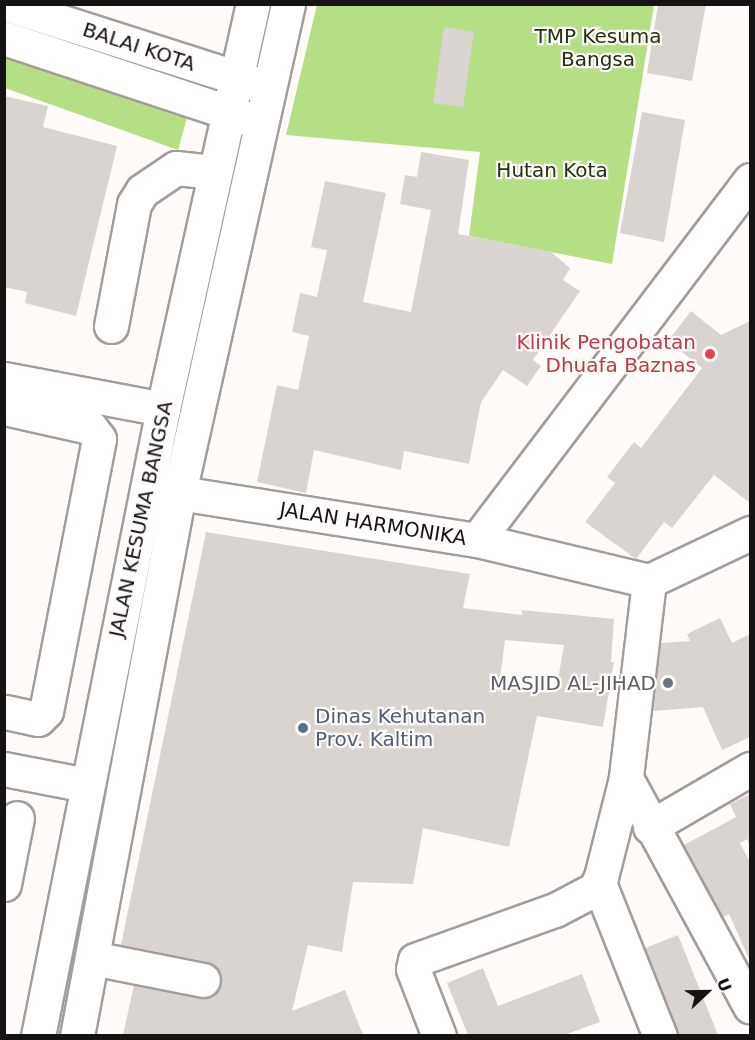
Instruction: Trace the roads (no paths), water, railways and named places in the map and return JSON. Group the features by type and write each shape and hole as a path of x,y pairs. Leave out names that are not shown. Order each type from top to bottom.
{"street":[{"name":"BALAI KOTA","path":"6,4 237,80 270,87"},
{"name":"JALAN KESUMA BANGSA","path":"46,1033 86,785 163,409 254,4"},
{"name":"JALAN KESUMA BANGSA","path":"77,1035 179,493 288,4"},
{"name":"BALAI KOTA","path":"4,38 262,123"},
{"path":"111,326 134,204 142,191 176,168 184,166 215,172"},
{"name":"JALAN HARMONIKA","path":"179,493 477,540 750,180"},
{"path":"4,380 70,408 95,429 99,439 46,711 38,719 4,712"},
{"path":"4,408 163,409"},
{"path":"477,540 649,581 750,533"},
{"path":"439,1035 413,969 416,960 555,910 590,892 599,883 626,778 649,581"},
{"path":"4,769 86,785"},
{"path":"650,827 750,769"},
{"path":"626,778 650,827 746,985"},
{"path":"4,884 17,818"},
{"path":"599,883 660,1035"},
{"path":"92,958 203,980"}],"place":[{"name":"Klinik Pengobatan Dhuafa Baznas","path":"710,354"},
{"name":"MASJID AL-JIHAD","path":"668,683"},
{"name":"Dinas Kehutanan Prov. Kaltim","path":"303,728"}],"park label":[{"name":"TMP Kesuma Bangsa","path":"598,48"},
{"name":"Hutan Kota","path":"552,170"}]}
